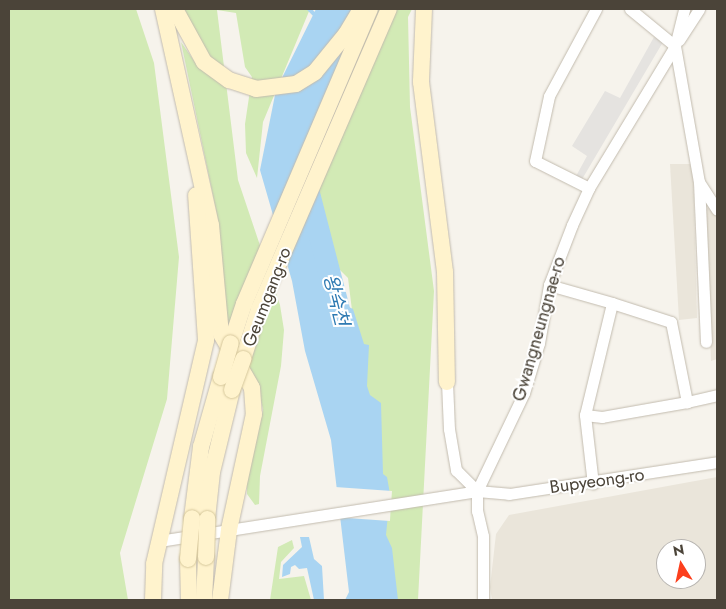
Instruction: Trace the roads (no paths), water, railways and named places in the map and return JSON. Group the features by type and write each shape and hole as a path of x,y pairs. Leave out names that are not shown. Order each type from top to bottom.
{"main road":[{"path":"163,9 211,225 222,334 252,388 254,414 229,530 220,600"},
{"path":"175,9 204,62 229,80 256,89 280,88 296,84 315,72 346,34 361,9"},
{"name":"Geumgang-ro","path":"189,600 188,560 232,390 243,359 251,306 370,9"},
{"name":"Geumgang-ro","path":"204,600 206,556 199,518 201,447 231,343 251,306 389,9"},
{"path":"424,9 421,82 440,228 448,312 447,382"},
{"path":"153,600 151,587 159,541 206,340 190,126"}],"street":[{"path":"588,188 535,161 549,96 596,9"},
{"path":"630,9 675,46 699,182 706,342"},
{"name":"Gwangneungnae-ro","path":"477,491 524,393 539,343 549,285 588,188 675,46 684,9"},
{"path":"675,46 699,9"},
{"path":"699,182 717,210"},
{"path":"549,285 671,322 687,402"},
{"path":"593,484 585,415 612,304"},
{"path":"447,382 449,429 456,470 477,491 477,511 484,536 483,600"},
{"path":"585,415 602,417 717,395"},
{"name":"Bupyeong-ro","path":"229,530 436,499 477,491 509,494 593,484 717,462"},
{"path":"159,541 229,530"}],"water":[{"path":"316,9 368,9 310,201 331,293 341,287 345,305 353,309 364,344 369,345 367,386 370,395 381,403 383,474 387,477 390,494 386,535 392,548 398,600 345,600 349,592 331,440 305,351 292,281 260,170 276,90"},
{"path":"300,537 309,537 314,559 322,566 324,600 314,600 307,568 299,569 295,565 291,567 290,574 282,577 283,565 302,547"}],"waterway":[{"path":"309,9 316,16"},
{"name":"왕숙천","path":"305,178 342,321"}]}
